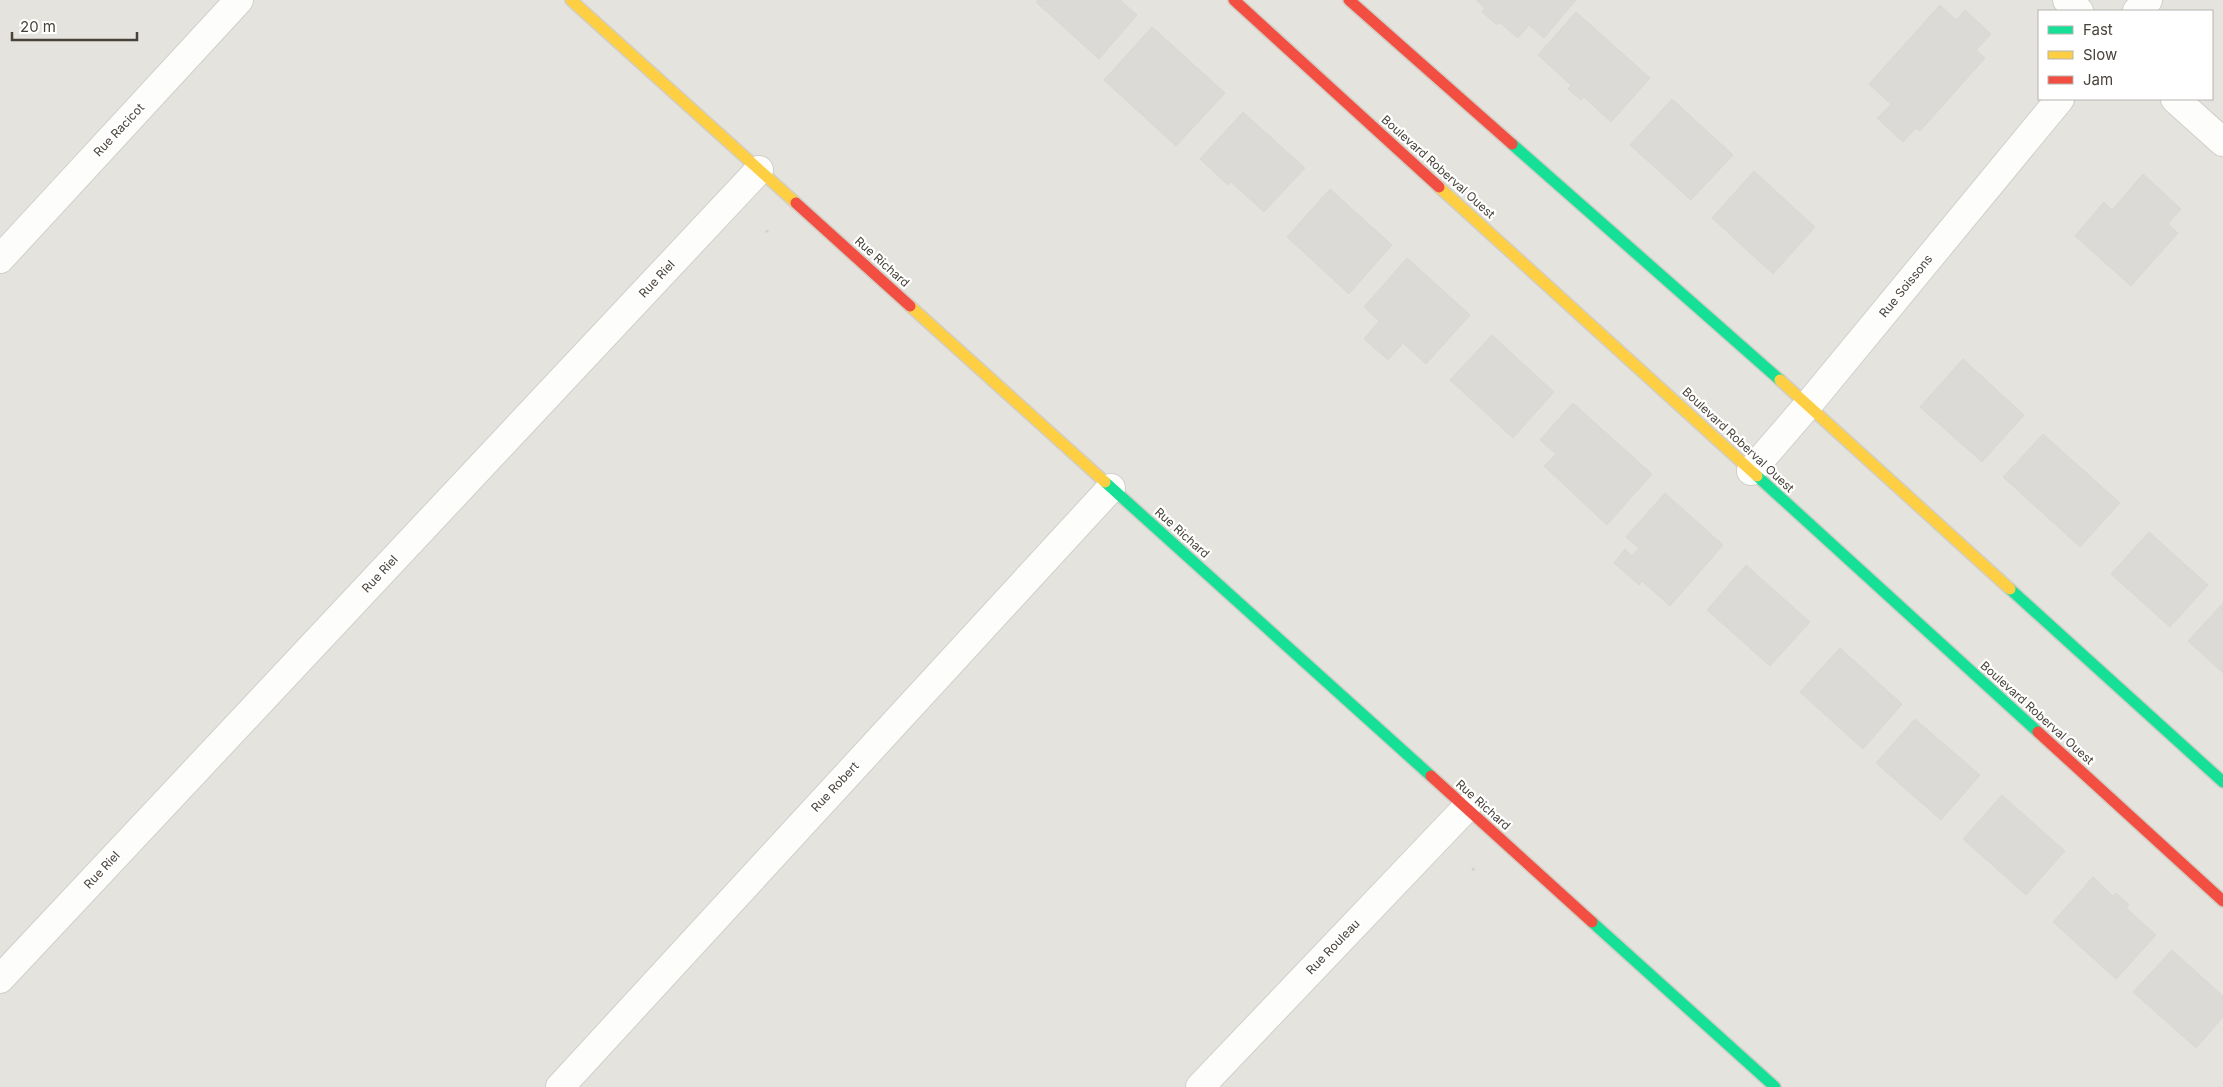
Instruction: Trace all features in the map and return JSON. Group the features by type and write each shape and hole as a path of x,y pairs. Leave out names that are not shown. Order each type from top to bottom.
{"street":[{"name":"Rue Racicot","path":"0,259 239,0"},
{"name":"Rue Richard","path":"571,0 1775,1087"},
{"name":"Boulevard Roberval Ouest","path":"1234,0 2223,901"},
{"path":"1349,0 1808,404 2223,782"},
{"path":"2067,0 2078,10"},
{"path":"2138,10 2148,0"},
{"name":"Rue Soissons","path":"1751,471 2059,100"},
{"path":"2176,100 2223,142"},
{"name":"Rue Riel","path":"0,979 759,170"},
{"name":"Rue Robert","path":"560,1087 1111,488"},
{"name":"Rue Rouleau","path":"1200,1087 1466,808"}],"path":[{"path":"1473,868 1474,873"}],"shaded area":[{"path":"0,0 2223,0 2223,1087 0,1087"}],"building":[{"path":"1038,0 1120,0 1137,15 1099,59 1036,2"},
{"path":"1476,0 1576,0 1544,38 1529,25 1518,38 1499,22 1497,25 1482,12 1485,8"},
{"path":"1940,5 1956,20 1965,10 1991,34 1976,50 1985,58 1920,131 1916,128 1903,142 1877,118 1891,104 1869,84"},
{"path":"1576,12 1650,78 1611,122 1584,97 1581,100 1568,89 1571,85 1538,55"},
{"path":"1152,27 1225,93 1176,146 1104,80"},
{"path":"1672,99 1733,155 1691,200 1630,145"},
{"path":"1243,112 1305,168 1264,212 1231,182 1228,185 1200,159"},
{"path":"1754,171 1815,227 1773,274 1712,218"},
{"path":"2143,174 2181,209 2168,224 2178,233 2131,286 2075,236 2104,202 2112,210"},
{"path":"1330,189 1392,245 1349,294 1287,237"},
{"path":"1407,258 1470,315 1426,364 1403,343 1388,360 1364,339 1379,321 1364,307"},
{"path":"1492,335 1554,392 1513,438 1450,380"},
{"path":"1963,359 2024,415 1982,462 1920,407"},
{"path":"1573,403 1652,474 1607,525 1544,466 1556,454 1540,440"},
{"path":"2043,434 2120,503 2080,547 2003,477"},
{"path":"1665,493 1723,545 1670,606 1642,581 1639,585 1614,563 1625,549 1632,556 1639,548 1626,537"},
{"path":"2149,532 2208,585 2170,627 2111,574"},
{"path":"1746,565 1810,622 1770,666 1707,610"},
{"path":"2223,603 2223,673 2188,641"},
{"path":"1840,648 1902,704 1863,749 1800,692"},
{"path":"1915,719 1980,775 1941,820 1876,763"},
{"path":"2002,795 2065,851 2026,895 1963,839"},
{"path":"2093,877 2113,896 2116,893 2129,905 2126,908 2156,935 2116,979 2053,922"},
{"path":"2172,950 2223,996 2223,1017 2196,1048 2133,992"}],"traffic: fast":[{"path":"1512,144 1780,380"},
{"path":"1757,476 2038,732"},
{"path":"1105,482 1431,776"},
{"path":"2010,589 2223,782"},
{"path":"1592,922 1775,1087"}],"traffic: slow":[{"path":"571,0 796,203"},
{"path":"1439,187 1757,476"},
{"path":"910,306 1105,482"},
{"path":"1780,380 2010,589"}],"traffic: jam":[{"path":"1234,0 1439,187"},
{"path":"1349,0 1512,144"},
{"path":"796,203 910,306"},
{"path":"2038,732 2223,901"},
{"path":"1431,776 1592,922"}]}
